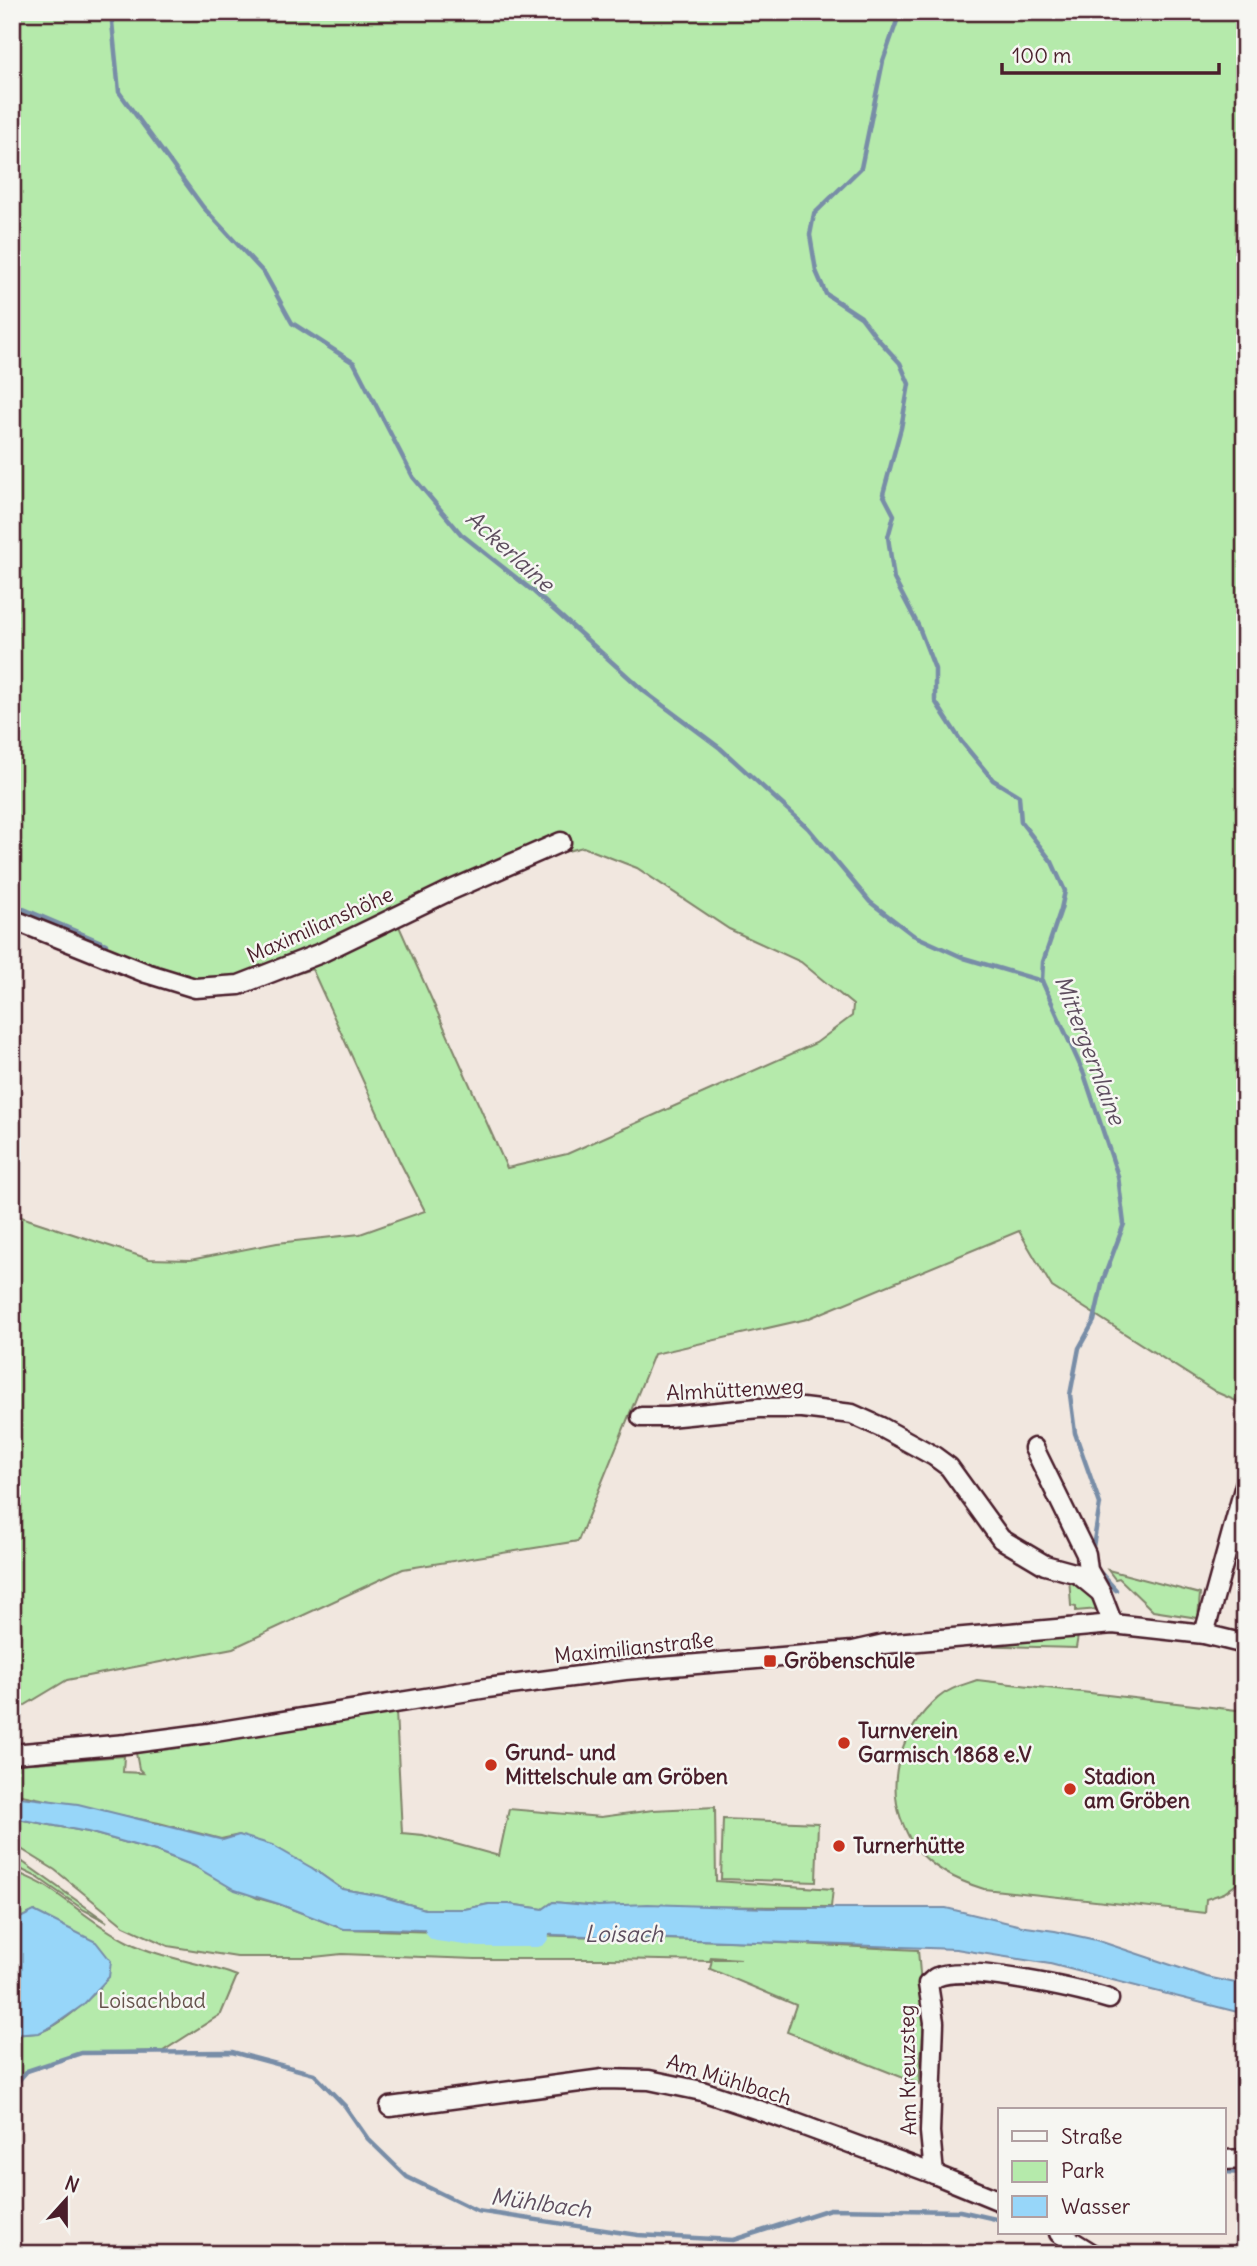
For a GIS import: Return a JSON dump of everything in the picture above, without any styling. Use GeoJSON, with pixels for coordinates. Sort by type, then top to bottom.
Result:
{"type":"FeatureCollection","features":[{"type":"Feature","properties":{"kind":"street","name":"Maximilianshöhe"},"geometry":{"type":"LineString","coordinates":[[12,919],[146,973],[195,988],[239,985],[321,953],[447,892],[561,842]]}},
{"type":"Feature","properties":{"kind":"street","name":"Almhüttenweg"},"geometry":{"type":"LineString","coordinates":[[641,1417],[759,1408],[802,1408],[852,1414],[913,1444],[949,1467],[1001,1538],[1045,1565],[1078,1574],[1101,1593]]}},
{"type":"Feature","properties":{"kind":"street"},"geometry":{"type":"LineString","coordinates":[[1034,1448],[1086,1555],[1088,1570],[1101,1593],[1113,1624]]}},
{"type":"Feature","properties":{"kind":"street"},"geometry":{"type":"LineString","coordinates":[[1204,1634],[1245,1485]]}},
{"type":"Feature","properties":{"kind":"street","name":"Maximilianstraße"},"geometry":{"type":"LineString","coordinates":[[12,1754],[209,1733],[486,1688],[625,1670],[853,1651],[884,1644],[1113,1624],[1204,1634],[1245,1644]]}},
{"type":"Feature","properties":{"kind":"street","name":"Am Kreuzsteg"},"geometry":{"type":"LineString","coordinates":[[934,2174],[930,2132],[934,2022],[929,1984],[935,1977],[950,1974],[1026,1979],[1109,1999]]}},
{"type":"Feature","properties":{"kind":"street","name":"Am Mühlbach"},"geometry":{"type":"LineString","coordinates":[[390,2107],[603,2079],[649,2080],[702,2091],[785,2119],[934,2174],[998,2201]]}},
{"type":"Feature","properties":{"kind":"street"},"geometry":{"type":"LineString","coordinates":[[1226,2160],[1245,2159]]}},
{"type":"Feature","properties":{"kind":"street"},"geometry":{"type":"LineString","coordinates":[[1061,2234],[1093,2254]]}},
{"type":"Feature","properties":{"kind":"green space"},"geometry":{"type":"Polygon","coordinates":[[[12,12],[1245,12],[1245,1405],[1216,1392],[1052,1287],[1019,1231],[807,1319],[654,1354],[578,1541],[403,1569],[233,1648],[67,1680],[12,1713],[12,1214],[149,1259],[190,1260],[277,1243],[360,1234],[425,1211],[312,969],[234,993],[211,996],[177,973],[164,971],[12,913],[12,12]],[[583,847],[544,857],[398,924],[507,1168],[567,1154],[816,1043],[852,1016],[853,1005],[801,962],[729,929],[637,868],[583,847]]]}},
{"type":"Feature","properties":{"kind":"green space"},"geometry":{"type":"Polygon","coordinates":[[[1108,1570],[1200,1594],[1198,1618],[1153,1611],[1108,1570]]]}},
{"type":"Feature","properties":{"kind":"green space"},"geometry":{"type":"Polygon","coordinates":[[[1069,1576],[1093,1589],[1098,1609],[1076,1611],[1076,1607],[1071,1606],[1069,1576]]]}},
{"type":"Feature","properties":{"kind":"green space"},"geometry":{"type":"Polygon","coordinates":[[[1078,1636],[1076,1648],[967,1645],[968,1642],[1078,1636]]]}},
{"type":"Feature","properties":{"kind":"green space","name":"Stadion am Gröben"},"geometry":{"type":"Polygon","coordinates":[[[977,1680],[1245,1711],[1245,1878],[1224,1893],[1206,1899],[1205,1913],[984,1889],[938,1868],[923,1855],[907,1834],[897,1802],[897,1770],[907,1738],[926,1710],[947,1692],[977,1680]]]}},
{"type":"Feature","properties":{"kind":"green space"},"geometry":{"type":"Polygon","coordinates":[[[396,1711],[402,1833],[423,1835],[499,1856],[509,1809],[601,1817],[653,1810],[715,1807],[716,1881],[833,1889],[831,1907],[598,1906],[553,1902],[543,1909],[489,1904],[465,1909],[425,1909],[381,1896],[342,1889],[312,1868],[239,1835],[221,1839],[159,1823],[17,1794],[12,1796],[12,1744],[14,1760],[35,1763],[124,1756],[123,1772],[143,1773],[139,1769],[136,1753],[396,1711]]]}},
{"type":"Feature","properties":{"kind":"green space"},"geometry":{"type":"Polygon","coordinates":[[[12,1818],[88,1832],[156,1851],[194,1866],[257,1898],[343,1929],[759,1942],[918,1950],[924,2020],[919,2084],[787,2032],[796,2005],[710,1969],[712,1959],[741,1959],[711,1957],[710,1961],[475,1959],[342,1954],[314,1957],[237,1957],[168,1946],[124,1926],[55,1870],[21,1849],[12,1848],[12,1818]]]}},
{"type":"Feature","properties":{"kind":"green space"},"geometry":{"type":"Polygon","coordinates":[[[723,1819],[818,1823],[816,1882],[721,1879],[723,1819]]]}},
{"type":"Feature","properties":{"kind":"green space"},"geometry":{"type":"Polygon","coordinates":[[[12,1857],[107,1922],[84,1910],[37,1877],[12,1865],[12,1857]]]}},
{"type":"Feature","properties":{"kind":"green space","name":"Loisachbad"},"geometry":{"type":"Polygon","coordinates":[[[12,1870],[47,1887],[96,1923],[128,1942],[154,1953],[237,1976],[221,2014],[163,2051],[81,2053],[27,2071],[12,2088],[12,2035],[38,2033],[57,2024],[100,1988],[35,1911],[12,1922],[12,1870]]]}},
{"type":"Feature","properties":{"kind":"water"},"geometry":{"type":"Polygon","coordinates":[[[12,1796],[78,1804],[223,1840],[239,1835],[272,1845],[342,1889],[381,1896],[425,1909],[465,1909],[489,1904],[509,1904],[543,1909],[553,1902],[598,1906],[648,1904],[767,1908],[946,1908],[1096,1940],[1207,1977],[1245,1985],[1245,2014],[1050,1964],[956,1949],[343,1929],[235,1890],[194,1866],[156,1851],[88,1832],[12,1818],[12,1796]]]}},
{"type":"Feature","properties":{"kind":"water"},"geometry":{"type":"Polygon","coordinates":[[[34,1911],[96,1942],[111,1961],[109,1977],[83,2005],[53,2026],[39,2033],[12,2035],[12,1922],[34,1911]]]}},
{"type":"Feature","properties":{"kind":"waterway","name":"Ackerlaine"},"geometry":{"type":"LineString","coordinates":[[111,12],[119,92],[203,207],[265,274],[292,323],[354,363],[413,477],[461,534],[533,591],[645,692],[720,748],[808,828],[870,902],[913,935],[964,958],[1042,981]]}},
{"type":"Feature","properties":{"kind":"waterway","name":"Mittergernlaine"},"geometry":{"type":"LineString","coordinates":[[897,12],[899,15],[883,61],[861,168],[814,214],[810,235],[816,271],[826,294],[861,317],[900,363],[909,384],[901,428],[883,494],[894,515],[888,537],[894,579],[918,625],[935,669],[935,701],[961,741],[993,780],[1019,796],[1021,822],[1052,862],[1065,891],[1043,962],[1042,981],[1084,1074],[1118,1176],[1124,1224],[1103,1280],[1094,1321],[1079,1348],[1070,1395],[1075,1433],[1100,1504],[1092,1553]]}},
{"type":"Feature","properties":{"kind":"waterway"},"geometry":{"type":"LineString","coordinates":[[12,904],[106,944]]}},
{"type":"Feature","properties":{"kind":"waterway","name":"Mittergernlaine"},"geometry":{"type":"LineString","coordinates":[[1098,1570],[1116,1590]]}},
{"type":"Feature","properties":{"kind":"waterway","name":"Loisach"},"geometry":{"type":"LineString","coordinates":[[438,1928],[481,1934],[536,1934]]}},
{"type":"Feature","properties":{"kind":"waterway","name":"Mühlbach"},"geometry":{"type":"LineString","coordinates":[[12,2088],[27,2071],[81,2053],[232,2052],[314,2074],[345,2106],[368,2139],[407,2177],[477,2211],[638,2235],[733,2240],[830,2209],[960,2211],[998,2220]]}},
{"type":"Feature","properties":{"kind":"waterway","name":"Mühlbach"},"geometry":{"type":"LineString","coordinates":[[1226,2172],[1245,2173]]}},
{"type":"Feature","properties":{"kind":"place","name":"Gröbenschule"},"geometry":{"type":"Point","coordinates":[770,1661]}},
{"type":"Feature","properties":{"kind":"place","name":"Turnverein Garmisch 1868 e.V"},"geometry":{"type":"Point","coordinates":[844,1743]}},
{"type":"Feature","properties":{"kind":"place","name":"Grund- und Mittelschule am Gröben"},"geometry":{"type":"Point","coordinates":[491,1765]}},
{"type":"Feature","properties":{"kind":"place","name":"Stadion am Gröben"},"geometry":{"type":"Point","coordinates":[1070,1789]}},
{"type":"Feature","properties":{"kind":"place","name":"Turnerhütte"},"geometry":{"type":"Point","coordinates":[839,1846]}}]}
